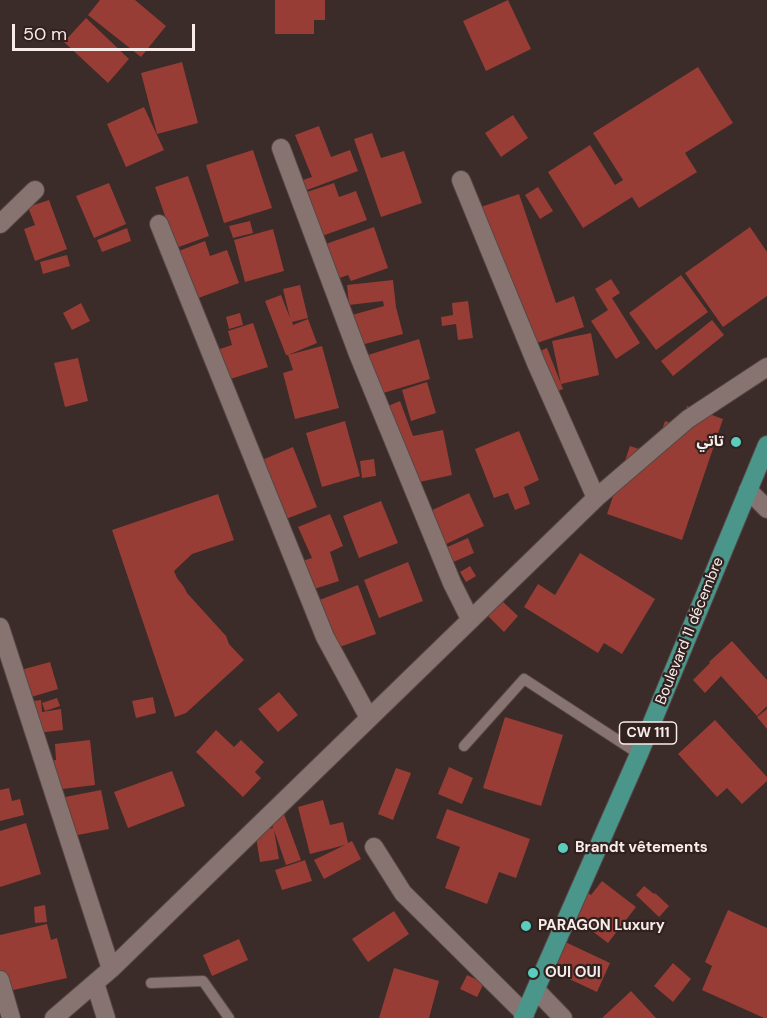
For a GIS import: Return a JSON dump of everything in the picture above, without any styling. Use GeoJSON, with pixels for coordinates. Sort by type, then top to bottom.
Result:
{"type":"FeatureCollection","features":[{"type":"Feature","properties":{"kind":"main road","name":"Boulevard 11 décembre"},"geometry":{"type":"LineString","coordinates":[[524,1016],[639,753],[767,445]]}},
{"type":"Feature","properties":{"kind":"street"},"geometry":{"type":"LineString","coordinates":[[281,148],[362,365],[452,582],[470,619]]}},
{"type":"Feature","properties":{"kind":"street"},"geometry":{"type":"LineString","coordinates":[[461,180],[536,363],[596,498]]}},
{"type":"Feature","properties":{"kind":"street"},"geometry":{"type":"LineString","coordinates":[[0,224],[35,190]]}},
{"type":"Feature","properties":{"kind":"street"},"geometry":{"type":"LineString","coordinates":[[159,224],[325,637],[369,718]]}},
{"type":"Feature","properties":{"kind":"street"},"geometry":{"type":"LineString","coordinates":[[54,1018],[111,969],[596,498],[688,419],[767,367]]}},
{"type":"Feature","properties":{"kind":"street"},"geometry":{"type":"LineString","coordinates":[[748,490],[767,509]]}},
{"type":"Feature","properties":{"kind":"street"},"geometry":{"type":"LineString","coordinates":[[0,627],[111,969]]}},
{"type":"Feature","properties":{"kind":"street","name":"Boulevard 11 décembre"},"geometry":{"type":"LineString","coordinates":[[374,847],[403,893],[524,1016]]}},
{"type":"Feature","properties":{"kind":"street"},"geometry":{"type":"LineString","coordinates":[[0,980],[11,1018]]}},
{"type":"Feature","properties":{"kind":"street"},"geometry":{"type":"LineString","coordinates":[[95,982],[106,1018]]}},
{"type":"Feature","properties":{"kind":"street"},"geometry":{"type":"LineString","coordinates":[[536,990],[563,1018]]}},
{"type":"Feature","properties":{"kind":"lane"},"geometry":{"type":"LineString","coordinates":[[464,746],[524,679],[639,753]]}},
{"type":"Feature","properties":{"kind":"lane"},"geometry":{"type":"LineString","coordinates":[[151,983],[203,981],[229,1018]]}},
{"type":"Feature","properties":{"kind":"building"},"geometry":{"type":"Polygon","coordinates":[[[100,0],[135,0],[166,26],[141,57],[88,15],[100,0]]]}},
{"type":"Feature","properties":{"kind":"building"},"geometry":{"type":"Polygon","coordinates":[[[275,0],[325,0],[325,20],[314,20],[314,34],[275,34],[275,0]]]}},
{"type":"Feature","properties":{"kind":"building"},"geometry":{"type":"Polygon","coordinates":[[[508,0],[531,49],[486,71],[463,21],[508,0]]]}},
{"type":"Feature","properties":{"kind":"building"},"geometry":{"type":"Polygon","coordinates":[[[86,18],[129,59],[108,83],[64,42],[86,18]]]}},
{"type":"Feature","properties":{"kind":"building"},"geometry":{"type":"Polygon","coordinates":[[[182,62],[198,123],[157,134],[141,73],[182,62]]]}},
{"type":"Feature","properties":{"kind":"building"},"geometry":{"type":"Polygon","coordinates":[[[698,67],[733,123],[685,153],[697,172],[639,208],[632,197],[583,228],[548,172],[590,145],[615,185],[623,180],[593,133],[698,67]]]}},
{"type":"Feature","properties":{"kind":"building"},"geometry":{"type":"Polygon","coordinates":[[[144,107],[164,150],[126,167],[107,124],[144,107]]]}},
{"type":"Feature","properties":{"kind":"building"},"geometry":{"type":"Polygon","coordinates":[[[513,115],[528,138],[501,157],[485,133],[513,115]]]}},
{"type":"Feature","properties":{"kind":"building"},"geometry":{"type":"Polygon","coordinates":[[[319,126],[331,157],[350,150],[358,171],[307,190],[303,180],[312,177],[295,135],[319,126]]]}},
{"type":"Feature","properties":{"kind":"building"},"geometry":{"type":"Polygon","coordinates":[[[372,133],[381,158],[404,151],[422,203],[381,217],[354,139],[372,133]]]}},
{"type":"Feature","properties":{"kind":"building"},"geometry":{"type":"Polygon","coordinates":[[[253,150],[272,208],[224,223],[206,165],[253,150]]]}},
{"type":"Feature","properties":{"kind":"building"},"geometry":{"type":"Polygon","coordinates":[[[188,176],[209,236],[176,248],[155,187],[188,176]]]}},
{"type":"Feature","properties":{"kind":"building"},"geometry":{"type":"Polygon","coordinates":[[[109,183],[126,224],[94,238],[76,196],[109,183]]]}},
{"type":"Feature","properties":{"kind":"building"},"geometry":{"type":"Polygon","coordinates":[[[334,183],[339,197],[356,191],[367,220],[319,237],[304,193],[334,183]]]}},
{"type":"Feature","properties":{"kind":"building"},"geometry":{"type":"Polygon","coordinates":[[[538,187],[553,211],[540,219],[525,195],[538,187]]]}},
{"type":"Feature","properties":{"kind":"building"},"geometry":{"type":"Polygon","coordinates":[[[519,194],[556,303],[574,296],[584,327],[528,346],[481,207],[519,194]]]}},
{"type":"Feature","properties":{"kind":"building"},"geometry":{"type":"Polygon","coordinates":[[[49,200],[67,249],[35,261],[24,229],[35,225],[28,207],[49,200]]]}},
{"type":"Feature","properties":{"kind":"building"},"geometry":{"type":"Polygon","coordinates":[[[250,221],[253,233],[233,238],[229,226],[250,221]]]}},
{"type":"Feature","properties":{"kind":"building"},"geometry":{"type":"Polygon","coordinates":[[[374,227],[388,268],[351,281],[348,275],[331,281],[320,246],[374,227]]]}},
{"type":"Feature","properties":{"kind":"building"},"geometry":{"type":"Polygon","coordinates":[[[750,227],[767,252],[767,296],[723,327],[685,273],[750,227]]]}},
{"type":"Feature","properties":{"kind":"building"},"geometry":{"type":"Polygon","coordinates":[[[127,228],[131,241],[102,252],[97,240],[127,228]]]}},
{"type":"Feature","properties":{"kind":"building"},"geometry":{"type":"Polygon","coordinates":[[[273,229],[284,271],[245,282],[234,240],[273,229]]]}},
{"type":"Feature","properties":{"kind":"building"},"geometry":{"type":"Polygon","coordinates":[[[205,241],[210,256],[227,250],[239,283],[193,300],[176,252],[205,241]]]}},
{"type":"Feature","properties":{"kind":"building"},"geometry":{"type":"Polygon","coordinates":[[[67,255],[70,266],[43,274],[40,262],[67,255]]]}},
{"type":"Feature","properties":{"kind":"building"},"geometry":{"type":"Polygon","coordinates":[[[681,275],[708,312],[656,350],[629,313],[681,275]]]}},
{"type":"Feature","properties":{"kind":"building"},"geometry":{"type":"Polygon","coordinates":[[[611,279],[620,293],[612,298],[640,343],[616,359],[591,321],[608,310],[595,289],[611,279]]]}},
{"type":"Feature","properties":{"kind":"building"},"geometry":{"type":"Polygon","coordinates":[[[393,280],[396,307],[403,334],[361,345],[352,315],[384,306],[383,301],[349,305],[347,285],[393,280]]]}},
{"type":"Feature","properties":{"kind":"building"},"geometry":{"type":"Polygon","coordinates":[[[300,285],[308,318],[292,322],[293,325],[308,319],[317,343],[286,355],[265,301],[281,295],[290,318],[283,289],[300,285]]]}},
{"type":"Feature","properties":{"kind":"building"},"geometry":{"type":"Polygon","coordinates":[[[468,301],[473,338],[458,340],[456,324],[442,326],[441,317],[453,315],[452,303],[468,301]]]}},
{"type":"Feature","properties":{"kind":"building"},"geometry":{"type":"Polygon","coordinates":[[[81,303],[90,321],[72,330],[63,313],[81,303]]]}},
{"type":"Feature","properties":{"kind":"building"},"geometry":{"type":"Polygon","coordinates":[[[240,313],[243,325],[229,329],[226,317],[240,313]]]}},
{"type":"Feature","properties":{"kind":"building"},"geometry":{"type":"Polygon","coordinates":[[[712,320],[724,335],[673,376],[661,361],[712,320]]]}},
{"type":"Feature","properties":{"kind":"building"},"geometry":{"type":"Polygon","coordinates":[[[253,323],[268,367],[221,382],[211,352],[232,345],[228,331],[253,323]]]}},
{"type":"Feature","properties":{"kind":"building"},"geometry":{"type":"Polygon","coordinates":[[[591,333],[599,375],[561,384],[552,341],[591,333]]]}},
{"type":"Feature","properties":{"kind":"building"},"geometry":{"type":"Polygon","coordinates":[[[419,339],[430,379],[380,394],[368,355],[419,339]]]}},
{"type":"Feature","properties":{"kind":"building"},"geometry":{"type":"Polygon","coordinates":[[[322,346],[339,408],[295,419],[283,373],[293,370],[288,355],[322,346]]]}},
{"type":"Feature","properties":{"kind":"building"},"geometry":{"type":"Polygon","coordinates":[[[547,348],[563,389],[550,394],[535,353],[547,348]]]}},
{"type":"Feature","properties":{"kind":"building"},"geometry":{"type":"Polygon","coordinates":[[[78,358],[88,401],[65,407],[54,363],[78,358]]]}},
{"type":"Feature","properties":{"kind":"building"},"geometry":{"type":"Polygon","coordinates":[[[427,382],[436,413],[411,421],[402,390],[427,382]]]}},
{"type":"Feature","properties":{"kind":"building"},"geometry":{"type":"Polygon","coordinates":[[[400,401],[413,436],[443,430],[452,475],[410,484],[388,406],[400,401]]]}},
{"type":"Feature","properties":{"kind":"building"},"geometry":{"type":"Polygon","coordinates":[[[687,406],[723,419],[682,540],[607,514],[630,446],[654,454],[665,421],[680,426],[687,406]]]}},
{"type":"Feature","properties":{"kind":"building"},"geometry":{"type":"Polygon","coordinates":[[[345,421],[360,476],[322,487],[306,433],[345,421]]]}},
{"type":"Feature","properties":{"kind":"building"},"geometry":{"type":"Polygon","coordinates":[[[519,431],[539,480],[524,487],[530,504],[515,510],[508,493],[494,498],[475,449],[519,431]]]}},
{"type":"Feature","properties":{"kind":"building"},"geometry":{"type":"Polygon","coordinates":[[[293,447],[317,507],[286,519],[262,460],[293,447]]]}},
{"type":"Feature","properties":{"kind":"building"},"geometry":{"type":"Polygon","coordinates":[[[374,459],[376,476],[362,478],[360,461],[374,459]]]}},
{"type":"Feature","properties":{"kind":"building"},"geometry":{"type":"Polygon","coordinates":[[[469,493],[484,526],[444,545],[428,512],[469,493]]]}},
{"type":"Feature","properties":{"kind":"building"},"geometry":{"type":"Polygon","coordinates":[[[218,494],[234,540],[192,554],[174,571],[187,593],[226,636],[229,644],[244,660],[186,713],[175,717],[112,530],[218,494]]]}},
{"type":"Feature","properties":{"kind":"building"},"geometry":{"type":"Polygon","coordinates":[[[381,501],[398,543],[359,558],[343,516],[381,501]]]}},
{"type":"Feature","properties":{"kind":"building"},"geometry":{"type":"Polygon","coordinates":[[[330,514],[343,546],[330,552],[339,581],[311,590],[302,561],[312,558],[298,527],[330,514]]]}},
{"type":"Feature","properties":{"kind":"building"},"geometry":{"type":"Polygon","coordinates":[[[468,538],[474,553],[451,563],[445,548],[468,538]]]}},
{"type":"Feature","properties":{"kind":"building"},"geometry":{"type":"Polygon","coordinates":[[[580,553],[655,599],[622,654],[604,643],[598,653],[524,607],[538,584],[555,595],[580,553]]]}},
{"type":"Feature","properties":{"kind":"building"},"geometry":{"type":"Polygon","coordinates":[[[408,562],[423,601],[379,618],[364,580],[408,562]]]}},
{"type":"Feature","properties":{"kind":"building"},"geometry":{"type":"Polygon","coordinates":[[[470,566],[476,576],[466,582],[460,572],[470,566]]]}},
{"type":"Feature","properties":{"kind":"building"},"geometry":{"type":"Polygon","coordinates":[[[358,585],[376,634],[334,649],[317,601],[358,585]]]}},
{"type":"Feature","properties":{"kind":"building"},"geometry":{"type":"Polygon","coordinates":[[[501,600],[518,616],[504,632],[487,615],[501,600]]]}},
{"type":"Feature","properties":{"kind":"building"},"geometry":{"type":"Polygon","coordinates":[[[732,641],[767,680],[767,706],[757,716],[721,676],[705,693],[693,680],[732,641]]]}},
{"type":"Feature","properties":{"kind":"building"},"geometry":{"type":"Polygon","coordinates":[[[50,662],[58,689],[18,701],[10,673],[50,662]]]}},
{"type":"Feature","properties":{"kind":"building"},"geometry":{"type":"Polygon","coordinates":[[[279,692],[298,715],[278,732],[258,709],[279,692]]]}},
{"type":"Feature","properties":{"kind":"building"},"geometry":{"type":"Polygon","coordinates":[[[153,697],[156,713],[136,718],[132,701],[153,697]]]}},
{"type":"Feature","properties":{"kind":"building"},"geometry":{"type":"Polygon","coordinates":[[[57,698],[60,706],[45,711],[42,703],[57,698]]]}},
{"type":"Feature","properties":{"kind":"building"},"geometry":{"type":"Polygon","coordinates":[[[41,700],[42,712],[61,709],[63,730],[29,734],[25,702],[41,700]]]}},
{"type":"Feature","properties":{"kind":"building"},"geometry":{"type":"Polygon","coordinates":[[[767,709],[767,729],[757,717],[767,709]]]}},
{"type":"Feature","properties":{"kind":"building"},"geometry":{"type":"Polygon","coordinates":[[[505,717],[563,735],[541,806],[483,788],[505,717]]]}},
{"type":"Feature","properties":{"kind":"building"},"geometry":{"type":"Polygon","coordinates":[[[715,720],[767,777],[767,781],[742,804],[727,788],[717,797],[678,754],[715,720]]]}},
{"type":"Feature","properties":{"kind":"building"},"geometry":{"type":"Polygon","coordinates":[[[216,730],[234,747],[241,740],[264,762],[255,772],[261,778],[243,797],[196,752],[216,730]]]}},
{"type":"Feature","properties":{"kind":"building"},"geometry":{"type":"Polygon","coordinates":[[[90,740],[95,785],[46,791],[43,762],[56,760],[55,744],[90,740]]]}},
{"type":"Feature","properties":{"kind":"building"},"geometry":{"type":"Polygon","coordinates":[[[449,767],[473,778],[462,804],[438,794],[449,767]]]}},
{"type":"Feature","properties":{"kind":"building"},"geometry":{"type":"Polygon","coordinates":[[[396,768],[411,773],[393,820],[378,814],[396,768]]]}},
{"type":"Feature","properties":{"kind":"building"},"geometry":{"type":"Polygon","coordinates":[[[172,771],[185,806],[128,828],[114,792],[172,771]]]}},
{"type":"Feature","properties":{"kind":"building"},"geometry":{"type":"Polygon","coordinates":[[[9,788],[12,801],[20,799],[24,815],[0,821],[0,790],[9,788]]]}},
{"type":"Feature","properties":{"kind":"building"},"geometry":{"type":"Polygon","coordinates":[[[101,790],[109,829],[62,838],[55,799],[101,790]]]}},
{"type":"Feature","properties":{"kind":"building"},"geometry":{"type":"Polygon","coordinates":[[[323,800],[330,825],[343,822],[348,843],[352,841],[361,859],[324,879],[314,860],[345,845],[310,854],[298,807],[323,800]]]}},
{"type":"Feature","properties":{"kind":"building"},"geometry":{"type":"Polygon","coordinates":[[[447,809],[530,839],[516,878],[499,872],[487,904],[445,888],[460,847],[436,838],[447,809]]]}},
{"type":"Feature","properties":{"kind":"building"},"geometry":{"type":"Polygon","coordinates":[[[284,814],[301,860],[286,865],[274,830],[279,859],[260,862],[255,831],[273,828],[270,819],[284,814]]]}},
{"type":"Feature","properties":{"kind":"building"},"geometry":{"type":"Polygon","coordinates":[[[26,823],[41,874],[0,887],[0,831],[26,823]]]}},
{"type":"Feature","properties":{"kind":"building"},"geometry":{"type":"Polygon","coordinates":[[[305,860],[312,881],[282,890],[275,870],[305,860]]]}},
{"type":"Feature","properties":{"kind":"building"},"geometry":{"type":"Polygon","coordinates":[[[602,881],[636,907],[608,943],[568,913],[585,891],[591,895],[602,881]]]}},
{"type":"Feature","properties":{"kind":"building"},"geometry":{"type":"Polygon","coordinates":[[[644,886],[669,906],[659,917],[636,895],[644,886]]]}},
{"type":"Feature","properties":{"kind":"building"},"geometry":{"type":"Polygon","coordinates":[[[45,905],[47,922],[35,923],[34,907],[45,905]]]}},
{"type":"Feature","properties":{"kind":"building"},"geometry":{"type":"Polygon","coordinates":[[[728,910],[767,928],[767,1018],[702,990],[712,966],[705,962],[728,910]]]}},
{"type":"Feature","properties":{"kind":"building"},"geometry":{"type":"Polygon","coordinates":[[[394,911],[409,934],[368,962],[352,939],[394,911]]]}},
{"type":"Feature","properties":{"kind":"building"},"geometry":{"type":"Polygon","coordinates":[[[47,924],[51,940],[57,938],[67,978],[0,993],[0,935],[47,924]]]}},
{"type":"Feature","properties":{"kind":"building"},"geometry":{"type":"Polygon","coordinates":[[[239,939],[248,960],[212,976],[203,955],[239,939]]]}},
{"type":"Feature","properties":{"kind":"building"},"geometry":{"type":"Polygon","coordinates":[[[561,940],[610,963],[597,992],[548,969],[561,940]]]}},
{"type":"Feature","properties":{"kind":"building"},"geometry":{"type":"Polygon","coordinates":[[[673,963],[691,979],[673,1002],[654,986],[673,963]]]}},
{"type":"Feature","properties":{"kind":"building"},"geometry":{"type":"Polygon","coordinates":[[[394,968],[439,981],[429,1018],[379,1018],[394,968]]]}},
{"type":"Feature","properties":{"kind":"building"},"geometry":{"type":"Polygon","coordinates":[[[467,975],[484,983],[477,997],[460,989],[467,975]]]}},
{"type":"Feature","properties":{"kind":"building"},"geometry":{"type":"Polygon","coordinates":[[[631,991],[656,1018],[602,1018],[631,991]]]}},
{"type":"Feature","properties":{"kind":"place","name":"تاتي"},"geometry":{"type":"Point","coordinates":[736,442]}},
{"type":"Feature","properties":{"kind":"place","name":"Brandt vêtements"},"geometry":{"type":"Point","coordinates":[563,848]}},
{"type":"Feature","properties":{"kind":"place","name":"PARAGON Luxury"},"geometry":{"type":"Point","coordinates":[526,926]}},
{"type":"Feature","properties":{"kind":"place","name":"OUI OUI"},"geometry":{"type":"Point","coordinates":[533,973]}}]}
